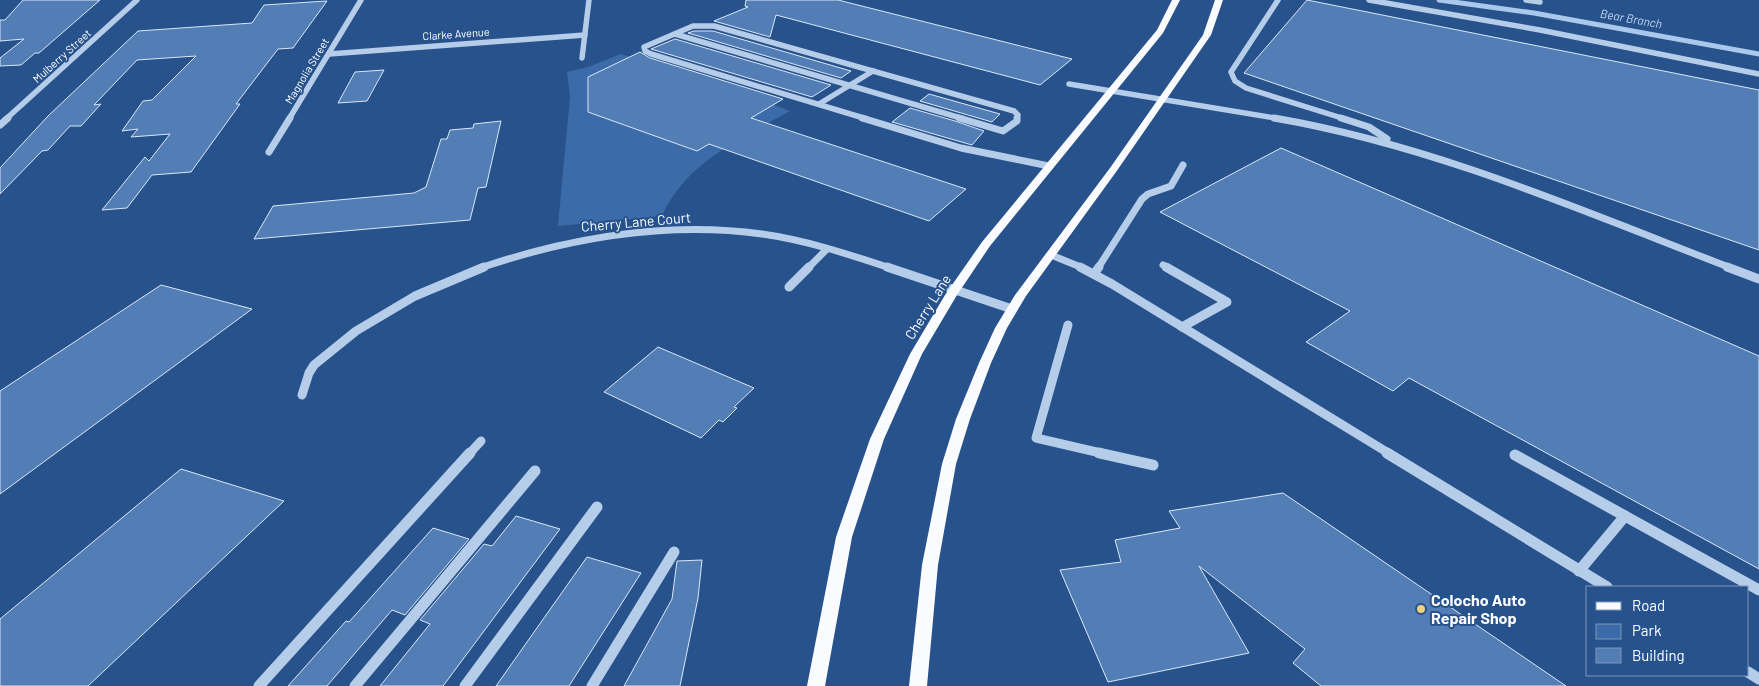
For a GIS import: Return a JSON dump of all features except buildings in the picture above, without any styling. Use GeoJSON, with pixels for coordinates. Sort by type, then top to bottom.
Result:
{"type":"FeatureCollection","features":[{"type":"Feature","properties":{"kind":"main road","name":"Cherry Lane"},"geometry":{"type":"LineString","coordinates":[[816,686],[844,537],[875,447],[916,354],[946,303],[986,244],[1160,31],[1176,0]]}},
{"type":"Feature","properties":{"kind":"main road"},"geometry":{"type":"LineString","coordinates":[[918,686],[930,565],[949,464],[963,419],[985,363],[1012,309],[1207,35],[1220,0]]}},
{"type":"Feature","properties":{"kind":"street","name":"Mulberry Street"},"geometry":{"type":"LineString","coordinates":[[0,125],[70,63],[136,0]]}},
{"type":"Feature","properties":{"kind":"street","name":"Magnolia Street"},"geometry":{"type":"LineString","coordinates":[[269,152],[361,0]]}},
{"type":"Feature","properties":{"kind":"street"},"geometry":{"type":"LineString","coordinates":[[582,58],[589,0]]}},
{"type":"Feature","properties":{"kind":"street"},"geometry":{"type":"LineString","coordinates":[[1278,0],[1231,72],[1235,82],[1246,88],[1369,127],[1393,144]]}},
{"type":"Feature","properties":{"kind":"street"},"geometry":{"type":"LineString","coordinates":[[1369,0],[1540,30],[1759,74]]}},
{"type":"Feature","properties":{"kind":"street"},"geometry":{"type":"LineString","coordinates":[[1526,0],[1540,2],[1539,0]]}},
{"type":"Feature","properties":{"kind":"street"},"geometry":{"type":"LineString","coordinates":[[675,34],[1003,131],[1017,121],[1018,114],[1014,111],[714,26],[693,26],[644,47],[645,51],[961,148],[1049,166]]}},
{"type":"Feature","properties":{"kind":"street","name":"Clarke Avenue"},"geometry":{"type":"LineString","coordinates":[[329,54],[585,35]]}},
{"type":"Feature","properties":{"kind":"street"},"geometry":{"type":"LineString","coordinates":[[819,104],[873,71]]}},
{"type":"Feature","properties":{"kind":"street"},"geometry":{"type":"LineString","coordinates":[[1069,84],[1327,127],[1393,144],[1438,157],[1759,280]]}},
{"type":"Feature","properties":{"kind":"street"},"geometry":{"type":"LineString","coordinates":[[1094,274],[1142,198],[1171,186],[1183,165]]}},
{"type":"Feature","properties":{"kind":"street","name":"Cherry Lane Court"},"geometry":{"type":"LineString","coordinates":[[302,395],[312,366],[337,345],[394,307],[431,288],[516,256],[556,245],[602,236],[697,230],[752,233],[827,249],[1012,309]]}},
{"type":"Feature","properties":{"kind":"street"},"geometry":{"type":"LineString","coordinates":[[789,288],[827,249]]}},
{"type":"Feature","properties":{"kind":"street"},"geometry":{"type":"LineString","coordinates":[[1051,256],[1094,274],[1605,586]]}},
{"type":"Feature","properties":{"kind":"street"},"geometry":{"type":"LineString","coordinates":[[1163,265],[1227,302],[1182,327]]}},
{"type":"Feature","properties":{"kind":"street"},"geometry":{"type":"LineString","coordinates":[[1068,325],[1036,438],[1153,465]]}},
{"type":"Feature","properties":{"kind":"street"},"geometry":{"type":"LineString","coordinates":[[259,686],[481,441]]}},
{"type":"Feature","properties":{"kind":"street"},"geometry":{"type":"LineString","coordinates":[[1515,454],[1759,590]]}},
{"type":"Feature","properties":{"kind":"street"},"geometry":{"type":"LineString","coordinates":[[356,686],[535,471]]}},
{"type":"Feature","properties":{"kind":"street"},"geometry":{"type":"LineString","coordinates":[[465,686],[596,506]]}},
{"type":"Feature","properties":{"kind":"street"},"geometry":{"type":"LineString","coordinates":[[1579,571],[1625,516]]}},
{"type":"Feature","properties":{"kind":"street"},"geometry":{"type":"LineString","coordinates":[[592,686],[674,552]]}},
{"type":"Feature","properties":{"kind":"green space"},"geometry":{"type":"Polygon","coordinates":[[[621,54],[746,94],[790,111],[717,153],[700,166],[672,197],[662,216],[558,226],[570,97],[567,72],[588,67],[621,54]]]}},
{"type":"Feature","properties":{"kind":"waterway","name":"Bear Branch"},"geometry":{"type":"LineString","coordinates":[[1439,0],[1534,13],[1759,54]]}},
{"type":"Feature","properties":{"kind":"place","name":"Colocho Auto Repair Shop"},"geometry":{"type":"Point","coordinates":[1421,609]}}]}
